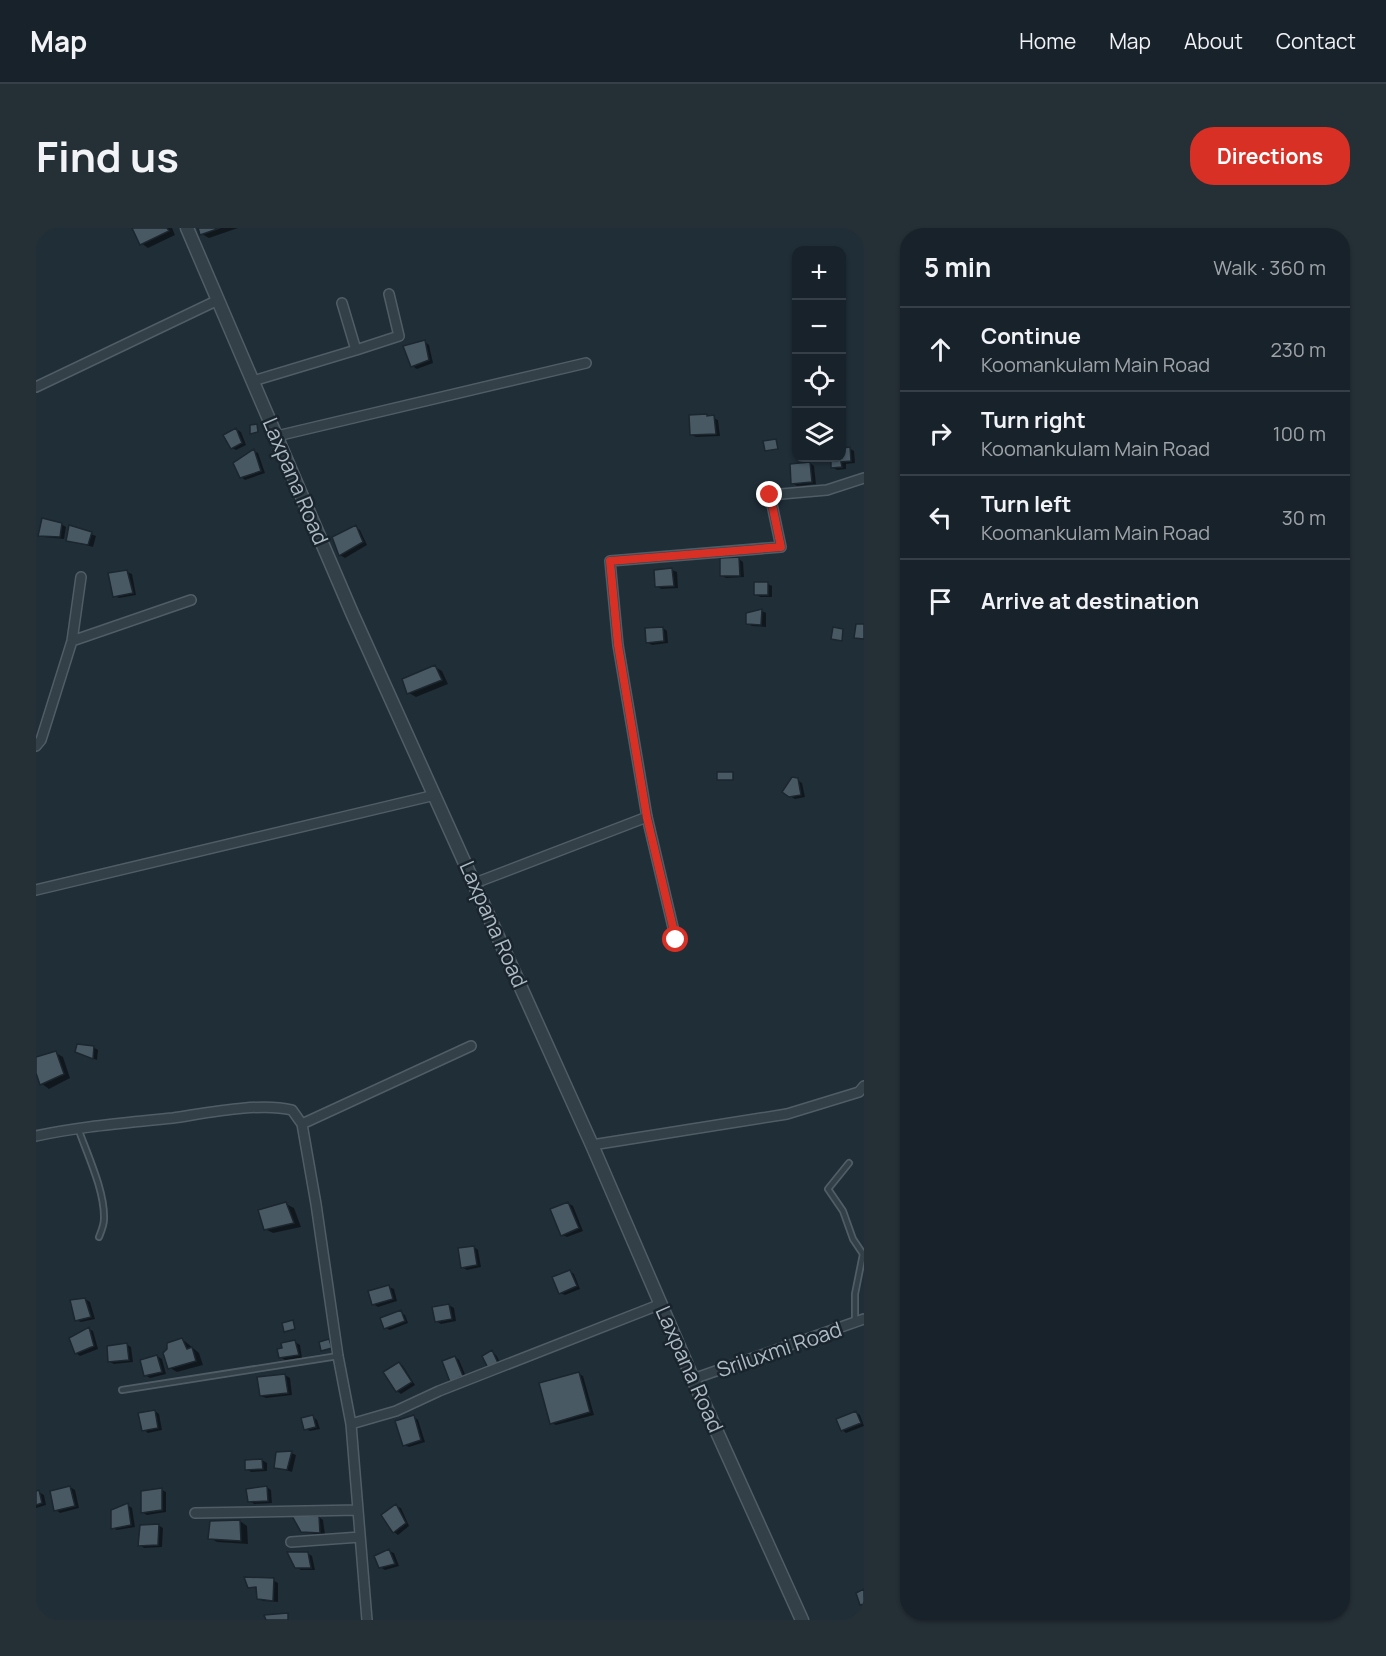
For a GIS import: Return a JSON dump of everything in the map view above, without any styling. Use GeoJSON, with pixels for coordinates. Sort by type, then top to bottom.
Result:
{"type":"FeatureCollection","features":[{"type":"Feature","properties":{"kind":"street","name":"Laxpana Road"},"geometry":{"type":"LineString","coordinates":[[187,228],[352,613],[475,883],[693,1379],[802,1620]]}},
{"type":"Feature","properties":{"kind":"street"},"geometry":{"type":"LineString","coordinates":[[253,381],[399,336],[389,294]]}},
{"type":"Feature","properties":{"kind":"street"},"geometry":{"type":"LineString","coordinates":[[36,387],[218,300]]}},
{"type":"Feature","properties":{"kind":"street"},"geometry":{"type":"LineString","coordinates":[[342,303],[356,351]]}},
{"type":"Feature","properties":{"kind":"street"},"geometry":{"type":"LineString","coordinates":[[277,436],[586,363]]}},
{"type":"Feature","properties":{"kind":"street"},"geometry":{"type":"LineString","coordinates":[[676,940],[647,818],[618,645],[610,561],[781,547],[770,495],[827,490],[864,478]]}},
{"type":"Feature","properties":{"kind":"street"},"geometry":{"type":"LineString","coordinates":[[36,746],[40,740],[72,641],[81,577]]}},
{"type":"Feature","properties":{"kind":"street"},"geometry":{"type":"LineString","coordinates":[[72,641],[191,600]]}},
{"type":"Feature","properties":{"kind":"street"},"geometry":{"type":"LineString","coordinates":[[36,890],[435,795]]}},
{"type":"Feature","properties":{"kind":"street"},"geometry":{"type":"LineString","coordinates":[[475,883],[647,818]]}},
{"type":"Feature","properties":{"kind":"street"},"geometry":{"type":"LineString","coordinates":[[302,1124],[471,1046]]}},
{"type":"Feature","properties":{"kind":"street"},"geometry":{"type":"LineString","coordinates":[[592,1145],[787,1114],[859,1092],[864,1086]]}},
{"type":"Feature","properties":{"kind":"street"},"geometry":{"type":"LineString","coordinates":[[36,1136],[78,1128],[282,1107],[292,1110],[302,1124],[338,1356],[351,1424],[367,1620]]}},
{"type":"Feature","properties":{"kind":"street"},"geometry":{"type":"LineString","coordinates":[[351,1424],[396,1411],[496,1368],[661,1304]]}},
{"type":"Feature","properties":{"kind":"street","name":"Sriluxmi Road"},"geometry":{"type":"LineString","coordinates":[[693,1379],[860,1320]]}},
{"type":"Feature","properties":{"kind":"street"},"geometry":{"type":"LineString","coordinates":[[195,1513],[358,1510]]}},
{"type":"Feature","properties":{"kind":"street"},"geometry":{"type":"LineString","coordinates":[[291,1542],[360,1537]]}},
{"type":"Feature","properties":{"kind":"lane"},"geometry":{"type":"LineString","coordinates":[[78,1128],[101,1200],[104,1220],[99,1237]]}},
{"type":"Feature","properties":{"kind":"lane"},"geometry":{"type":"LineString","coordinates":[[849,1163],[828,1189],[843,1211],[853,1239],[863,1254],[855,1294],[860,1320]]}},
{"type":"Feature","properties":{"kind":"lane"},"geometry":{"type":"LineString","coordinates":[[122,1390],[338,1356]]}},
{"type":"Feature","properties":{"kind":"building"},"geometry":{"type":"Polygon","coordinates":[[[132,228],[167,228],[169,231],[140,245],[132,228]]]}},
{"type":"Feature","properties":{"kind":"building"},"geometry":{"type":"Polygon","coordinates":[[[198,228],[220,228],[200,235],[198,228]]]}},
{"type":"Feature","properties":{"kind":"building"},"geometry":{"type":"Polygon","coordinates":[[[425,340],[429,360],[411,367],[403,346],[425,340]]]}},
{"type":"Feature","properties":{"kind":"building"},"geometry":{"type":"Polygon","coordinates":[[[707,414],[707,416],[714,415],[716,434],[690,435],[689,415],[707,414]]]}},
{"type":"Feature","properties":{"kind":"building"},"geometry":{"type":"Polygon","coordinates":[[[257,424],[258,432],[250,434],[250,425],[257,424]]]}},
{"type":"Feature","properties":{"kind":"building"},"geometry":{"type":"Polygon","coordinates":[[[236,428],[242,443],[231,449],[223,435],[236,428]]]}},
{"type":"Feature","properties":{"kind":"building"},"geometry":{"type":"Polygon","coordinates":[[[776,439],[778,449],[765,451],[763,441],[776,439]]]}},
{"type":"Feature","properties":{"kind":"building"},"geometry":{"type":"Polygon","coordinates":[[[850,447],[851,461],[846,462],[846,448],[850,447]]]}},
{"type":"Feature","properties":{"kind":"building"},"geometry":{"type":"Polygon","coordinates":[[[254,449],[261,471],[240,478],[233,463],[254,449]]]}},
{"type":"Feature","properties":{"kind":"building"},"geometry":{"type":"Polygon","coordinates":[[[810,462],[812,482],[791,484],[790,464],[810,462]]]}},
{"type":"Feature","properties":{"kind":"building"},"geometry":{"type":"Polygon","coordinates":[[[831,462],[841,462],[842,467],[831,468],[831,462]]]}},
{"type":"Feature","properties":{"kind":"building"},"geometry":{"type":"Polygon","coordinates":[[[42,518],[62,523],[60,537],[38,536],[42,518]]]}},
{"type":"Feature","properties":{"kind":"building"},"geometry":{"type":"Polygon","coordinates":[[[69,525],[92,532],[88,545],[66,541],[69,525]]]}},
{"type":"Feature","properties":{"kind":"building"},"geometry":{"type":"Polygon","coordinates":[[[356,525],[363,542],[339,556],[332,537],[356,525]]]}},
{"type":"Feature","properties":{"kind":"building"},"geometry":{"type":"Polygon","coordinates":[[[739,557],[740,576],[720,576],[720,558],[739,557]]]}},
{"type":"Feature","properties":{"kind":"building"},"geometry":{"type":"Polygon","coordinates":[[[672,568],[674,586],[655,587],[654,570],[672,568]]]}},
{"type":"Feature","properties":{"kind":"building"},"geometry":{"type":"Polygon","coordinates":[[[127,570],[133,593],[113,597],[108,573],[127,570]]]}},
{"type":"Feature","properties":{"kind":"building"},"geometry":{"type":"Polygon","coordinates":[[[754,582],[768,582],[768,595],[754,595],[754,582]]]}},
{"type":"Feature","properties":{"kind":"building"},"geometry":{"type":"Polygon","coordinates":[[[762,609],[761,625],[746,624],[746,613],[762,609]]]}},
{"type":"Feature","properties":{"kind":"building"},"geometry":{"type":"Polygon","coordinates":[[[856,624],[864,624],[864,639],[854,638],[856,624]]]}},
{"type":"Feature","properties":{"kind":"building"},"geometry":{"type":"Polygon","coordinates":[[[663,627],[664,641],[646,643],[645,628],[663,627]]]}},
{"type":"Feature","properties":{"kind":"building"},"geometry":{"type":"Polygon","coordinates":[[[833,627],[843,629],[842,641],[831,639],[833,627]]]}},
{"type":"Feature","properties":{"kind":"building"},"geometry":{"type":"Polygon","coordinates":[[[435,665],[442,680],[407,694],[402,679],[435,665]]]}},
{"type":"Feature","properties":{"kind":"building"},"geometry":{"type":"Polygon","coordinates":[[[717,772],[733,772],[733,780],[717,780],[717,772]]]}},
{"type":"Feature","properties":{"kind":"building"},"geometry":{"type":"Polygon","coordinates":[[[792,777],[798,778],[801,795],[789,797],[782,792],[792,777]]]}},
{"type":"Feature","properties":{"kind":"building"},"geometry":{"type":"Polygon","coordinates":[[[77,1044],[94,1046],[93,1059],[75,1052],[77,1044]]]}},
{"type":"Feature","properties":{"kind":"building"},"geometry":{"type":"Polygon","coordinates":[[[56,1051],[64,1074],[40,1085],[36,1073],[36,1057],[56,1051]]]}},
{"type":"Feature","properties":{"kind":"building"},"geometry":{"type":"Polygon","coordinates":[[[286,1202],[294,1223],[264,1230],[258,1210],[286,1202]]]}},
{"type":"Feature","properties":{"kind":"building"},"geometry":{"type":"Polygon","coordinates":[[[568,1202],[579,1228],[561,1236],[550,1209],[568,1202]]]}},
{"type":"Feature","properties":{"kind":"building"},"geometry":{"type":"Polygon","coordinates":[[[474,1246],[477,1265],[461,1268],[458,1248],[474,1246]]]}},
{"type":"Feature","properties":{"kind":"building"},"geometry":{"type":"Polygon","coordinates":[[[570,1270],[577,1286],[559,1294],[552,1277],[570,1270]]]}},
{"type":"Feature","properties":{"kind":"building"},"geometry":{"type":"Polygon","coordinates":[[[389,1285],[393,1299],[372,1305],[368,1291],[389,1285]]]}},
{"type":"Feature","properties":{"kind":"building"},"geometry":{"type":"Polygon","coordinates":[[[85,1298],[91,1317],[75,1321],[70,1300],[85,1298]]]}},
{"type":"Feature","properties":{"kind":"building"},"geometry":{"type":"Polygon","coordinates":[[[449,1304],[452,1319],[435,1322],[432,1307],[449,1304]]]}},
{"type":"Feature","properties":{"kind":"building"},"geometry":{"type":"Polygon","coordinates":[[[401,1310],[405,1321],[384,1329],[380,1318],[401,1310]]]}},
{"type":"Feature","properties":{"kind":"building"},"geometry":{"type":"Polygon","coordinates":[[[293,1320],[295,1329],[284,1332],[282,1323],[293,1320]]]}},
{"type":"Feature","properties":{"kind":"building"},"geometry":{"type":"Polygon","coordinates":[[[89,1327],[94,1346],[75,1354],[69,1338],[89,1327]]]}},
{"type":"Feature","properties":{"kind":"building"},"geometry":{"type":"Polygon","coordinates":[[[182,1338],[187,1349],[192,1347],[196,1361],[168,1369],[163,1353],[167,1349],[167,1343],[182,1338]]]}},
{"type":"Feature","properties":{"kind":"building"},"geometry":{"type":"Polygon","coordinates":[[[329,1339],[332,1348],[321,1351],[319,1342],[329,1339]]]}},
{"type":"Feature","properties":{"kind":"building"},"geometry":{"type":"Polygon","coordinates":[[[295,1340],[299,1355],[279,1358],[277,1349],[282,1348],[281,1343],[295,1340]]]}},
{"type":"Feature","properties":{"kind":"building"},"geometry":{"type":"Polygon","coordinates":[[[127,1343],[129,1360],[108,1362],[107,1346],[127,1343]]]}},
{"type":"Feature","properties":{"kind":"building"},"geometry":{"type":"Polygon","coordinates":[[[492,1350],[498,1363],[488,1368],[482,1356],[492,1350]]]}},
{"type":"Feature","properties":{"kind":"building"},"geometry":{"type":"Polygon","coordinates":[[[157,1355],[162,1372],[144,1376],[140,1360],[157,1355]]]}},
{"type":"Feature","properties":{"kind":"building"},"geometry":{"type":"Polygon","coordinates":[[[455,1356],[463,1376],[450,1382],[442,1361],[455,1356]]]}},
{"type":"Feature","properties":{"kind":"building"},"geometry":{"type":"Polygon","coordinates":[[[399,1362],[412,1382],[396,1392],[383,1372],[399,1362]]]}},
{"type":"Feature","properties":{"kind":"building"},"geometry":{"type":"Polygon","coordinates":[[[579,1372],[590,1412],[550,1424],[539,1383],[579,1372]]]}},
{"type":"Feature","properties":{"kind":"building"},"geometry":{"type":"Polygon","coordinates":[[[285,1374],[288,1393],[260,1396],[257,1377],[285,1374]]]}},
{"type":"Feature","properties":{"kind":"building"},"geometry":{"type":"Polygon","coordinates":[[[155,1410],[158,1428],[142,1431],[138,1413],[155,1410]]]}},
{"type":"Feature","properties":{"kind":"building"},"geometry":{"type":"Polygon","coordinates":[[[856,1411],[861,1423],[841,1431],[836,1419],[856,1411]]]}},
{"type":"Feature","properties":{"kind":"building"},"geometry":{"type":"Polygon","coordinates":[[[313,1415],[316,1427],[304,1430],[301,1418],[313,1415]]]}},
{"type":"Feature","properties":{"kind":"building"},"geometry":{"type":"Polygon","coordinates":[[[414,1415],[421,1440],[403,1446],[395,1421],[414,1415]]]}},
{"type":"Feature","properties":{"kind":"building"},"geometry":{"type":"Polygon","coordinates":[[[292,1451],[287,1470],[274,1468],[276,1452],[292,1451]]]}},
{"type":"Feature","properties":{"kind":"building"},"geometry":{"type":"Polygon","coordinates":[[[262,1459],[263,1469],[245,1470],[245,1460],[262,1459]]]}},
{"type":"Feature","properties":{"kind":"building"},"geometry":{"type":"Polygon","coordinates":[[[70,1486],[75,1506],[54,1511],[50,1491],[70,1486]]]}},
{"type":"Feature","properties":{"kind":"building"},"geometry":{"type":"Polygon","coordinates":[[[267,1486],[268,1501],[248,1502],[246,1489],[267,1486]]]}},
{"type":"Feature","properties":{"kind":"building"},"geometry":{"type":"Polygon","coordinates":[[[162,1488],[162,1510],[141,1513],[141,1491],[162,1488]]]}},
{"type":"Feature","properties":{"kind":"building"},"geometry":{"type":"Polygon","coordinates":[[[39,1490],[42,1503],[36,1505],[36,1491],[39,1490]]]}},
{"type":"Feature","properties":{"kind":"building"},"geometry":{"type":"Polygon","coordinates":[[[128,1503],[131,1525],[111,1529],[111,1510],[128,1503]]]}},
{"type":"Feature","properties":{"kind":"building"},"geometry":{"type":"Polygon","coordinates":[[[396,1504],[406,1523],[393,1533],[381,1515],[396,1504]]]}},
{"type":"Feature","properties":{"kind":"building"},"geometry":{"type":"Polygon","coordinates":[[[292,1516],[319,1516],[320,1533],[301,1532],[292,1516]]]}},
{"type":"Feature","properties":{"kind":"building"},"geometry":{"type":"Polygon","coordinates":[[[240,1520],[241,1541],[208,1539],[210,1521],[240,1520]]]}},
{"type":"Feature","properties":{"kind":"building"},"geometry":{"type":"Polygon","coordinates":[[[159,1524],[158,1545],[138,1546],[140,1525],[159,1524]]]}},
{"type":"Feature","properties":{"kind":"building"},"geometry":{"type":"Polygon","coordinates":[[[389,1549],[395,1564],[379,1568],[374,1556],[389,1549]]]}},
{"type":"Feature","properties":{"kind":"building"},"geometry":{"type":"Polygon","coordinates":[[[287,1552],[308,1552],[311,1568],[295,1568],[287,1552]]]}},
{"type":"Feature","properties":{"kind":"building"},"geometry":{"type":"Polygon","coordinates":[[[244,1577],[274,1578],[273,1601],[257,1599],[256,1587],[248,1588],[244,1577]]]}},
{"type":"Feature","properties":{"kind":"building"},"geometry":{"type":"Polygon","coordinates":[[[864,1589],[864,1604],[860,1605],[856,1593],[864,1589]]]}},
{"type":"Feature","properties":{"kind":"building"},"geometry":{"type":"Polygon","coordinates":[[[288,1613],[288,1620],[266,1620],[264,1615],[288,1613]]]}},
{"type":"Feature","properties":{"kind":"route"},"geometry":{"type":"LineString","coordinates":[[676,940],[647,818],[618,645],[610,561],[781,547],[770,495]]}}]}
